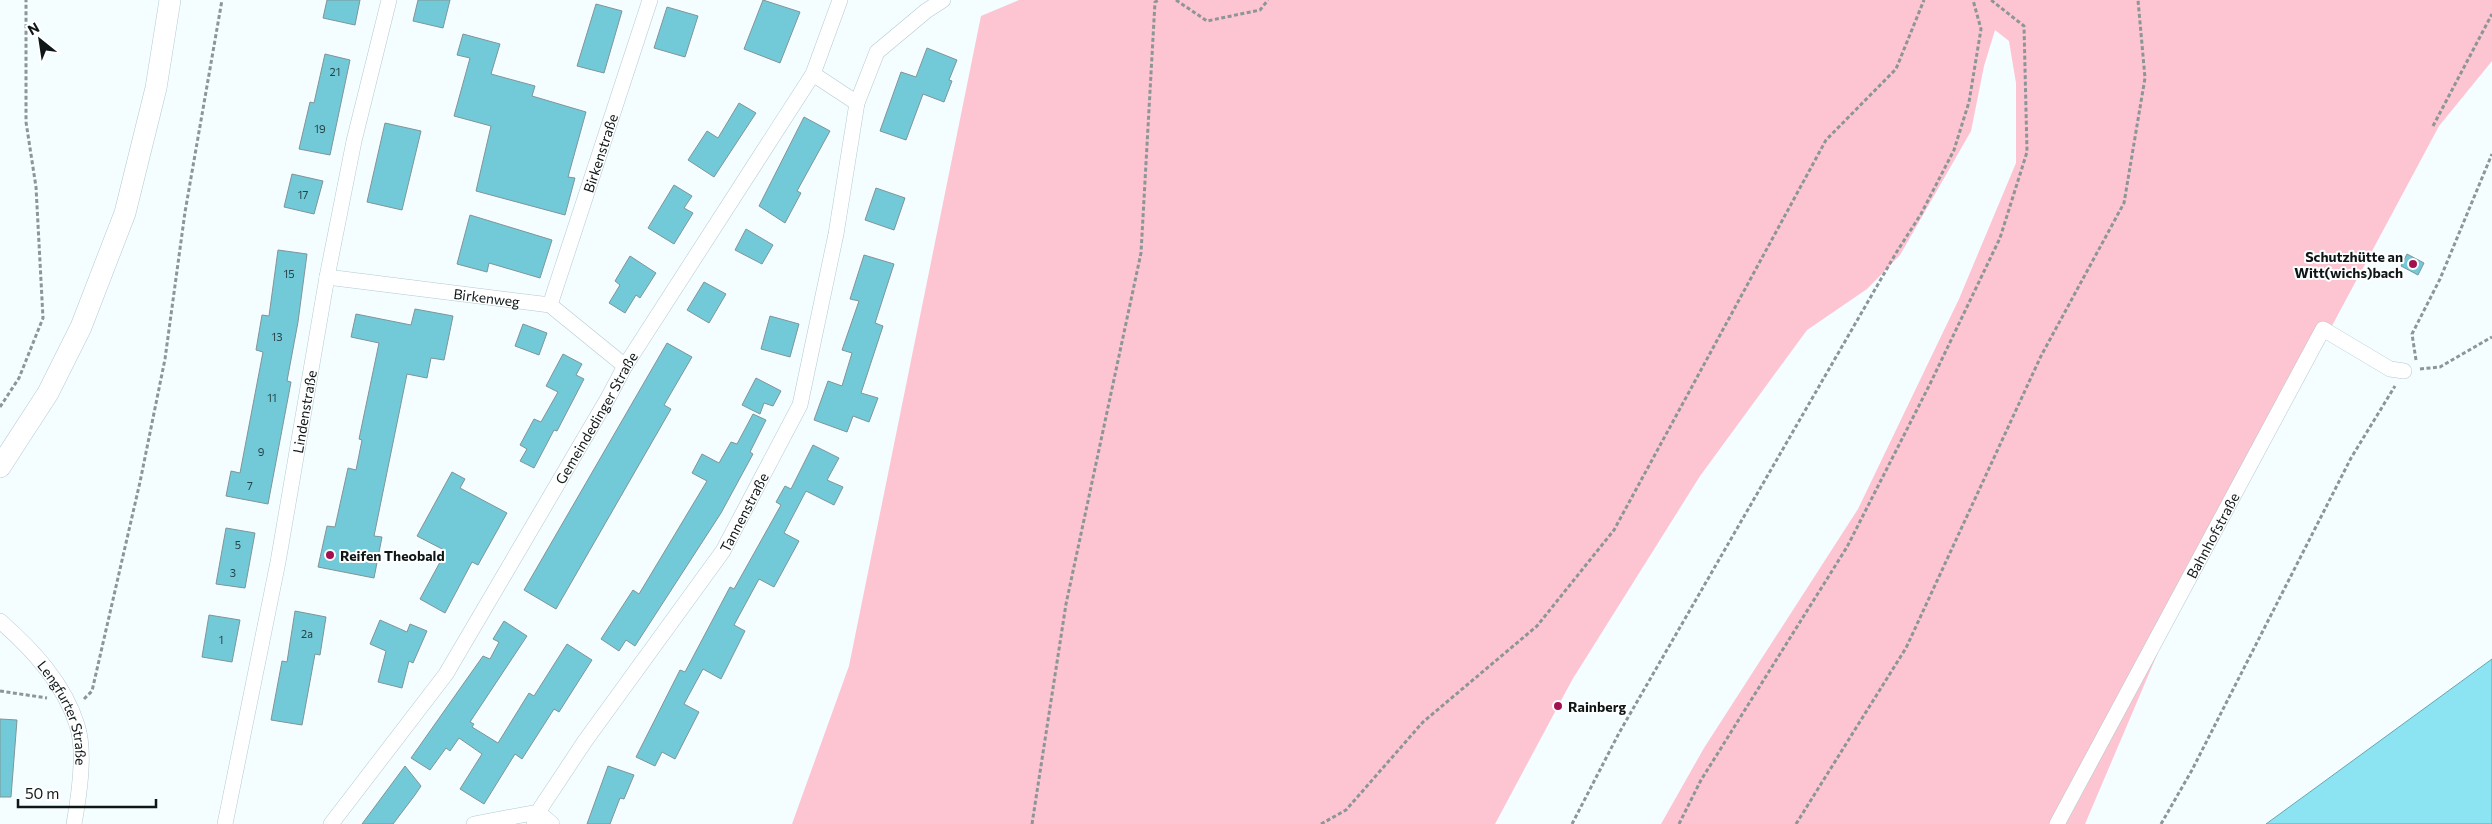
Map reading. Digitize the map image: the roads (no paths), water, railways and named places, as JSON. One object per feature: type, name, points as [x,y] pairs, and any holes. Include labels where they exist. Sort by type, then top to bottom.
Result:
[{"type":"main road","points":[[0,468],[48,393],[81,327],[125,213],[156,88],[170,0]]},
{"type":"street","name":"Lindenstraße","points":[[225,824],[278,562],[354,141],[388,0]]},
{"type":"street","name":"Birkenstraße","points":[[550,305],[650,0]]},
{"type":"street","name":"Gemeindedinger Straße","points":[[331,824],[446,674],[625,366],[813,74],[840,0]]},
{"type":"street","name":"Tannenstraße","points":[[536,818],[585,741],[722,551],[800,405],[836,234],[857,103],[878,52],[926,11],[943,0]]},
{"type":"street","points":[[813,74],[857,103]]},
{"type":"street","name":"Birkenweg","points":[[328,277],[550,305]]},
{"type":"street","points":[[550,305],[625,366]]},
{"type":"street","name":"Bahnhofstraße","points":[[2057,824],[2323,329],[2390,369],[2404,371]]},
{"type":"street","name":"Lengfurter Straße","points":[[0,621],[40,661],[66,700],[77,726],[80,748],[74,824]]},
{"type":"street","points":[[474,824],[536,818],[552,824]]},
{"type":"water","points":[[2492,659],[2492,824],[2266,824]]},
{"type":"place","name":"Schutzhütte an Witt(wichs)bach","points":[[2413,264]]},
{"type":"place","name":"Reifen Theobald","points":[[330,555]]},
{"type":"place","name":"Rainberg","points":[[1558,706]]}]
